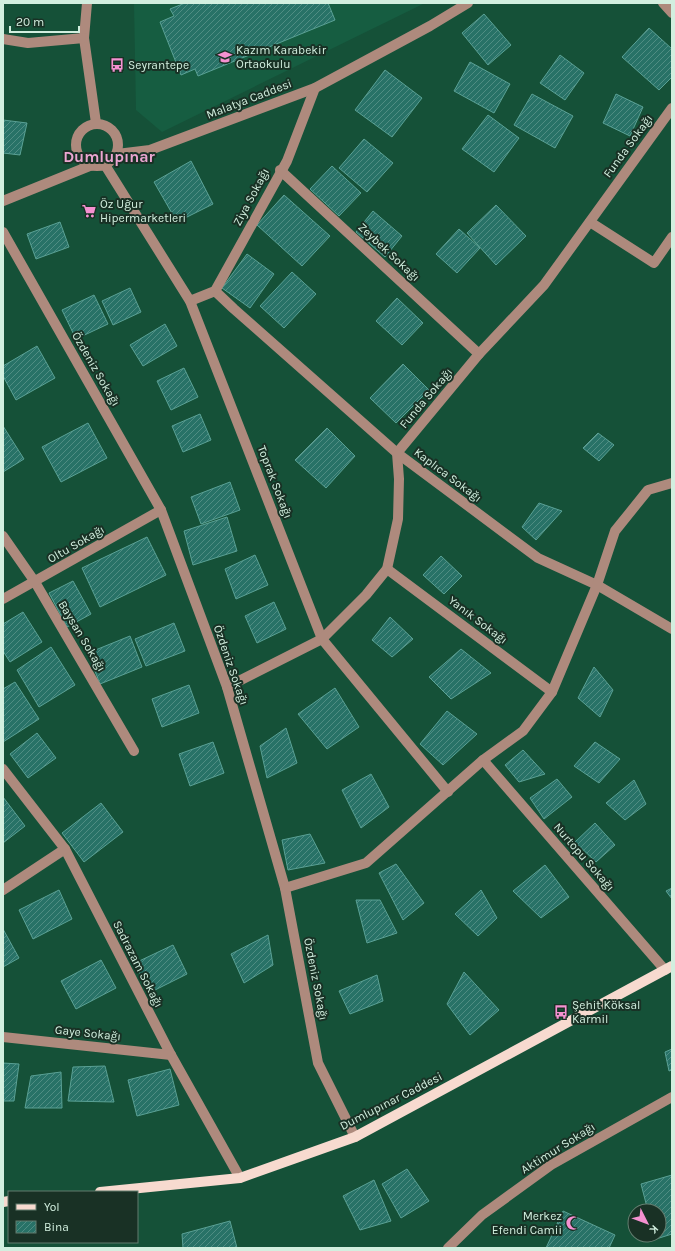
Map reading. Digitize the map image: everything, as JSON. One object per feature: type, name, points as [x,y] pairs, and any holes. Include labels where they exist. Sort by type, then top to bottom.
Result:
[{"type":"main road","name":"Dumlupınar Caddesi","points":[[110,1191],[240,1178],[355,1137],[669,968]]},
{"type":"street","points":[[86,3],[84,38],[96,123]]},
{"type":"street","name":"Malatya Caddesi","points":[[117,154],[150,150],[316,88],[430,26],[468,3]]},
{"type":"street","points":[[663,3],[672,13]]},
{"type":"street","points":[[3,39],[28,43],[84,38]]},
{"type":"street","name":"Ziya Sokağı","points":[[215,291],[286,161],[316,88]]},
{"type":"street","name":"Funda Sokağı","points":[[397,453],[479,354],[544,285],[672,108]]},
{"type":"street","points":[[3,201],[92,166],[105,164],[117,154],[118,139],[115,133],[110,127],[96,123],[84,128],[77,140],[76,146],[81,158],[92,166]]},
{"type":"street","name":"Toprak Sokağı","points":[[105,164],[190,301],[322,639],[448,792]]},
{"type":"street","name":"Zeybek Sokağı","points":[[280,170],[479,354]]},
{"type":"street","points":[[590,222],[654,263],[672,237]]},
{"type":"street","name":"Özdeniz Sokağı","points":[[3,232],[160,510],[227,687],[285,888],[318,1063],[355,1137]]},
{"type":"street","points":[[190,301],[215,291]]},
{"type":"street","name":"Kaplıca Sokağı","points":[[215,291],[240,315],[397,453],[538,558],[597,586],[672,629]]},
{"type":"street","points":[[227,687],[322,639],[366,595],[387,570],[398,519],[399,479],[397,453]]},
{"type":"street","points":[[285,888],[366,863],[483,760],[523,731],[552,692],[597,586],[615,531],[648,490],[672,483]]},
{"type":"street","name":"Oltu Sokağı","points":[[3,599],[36,582],[160,510]]},
{"type":"street","name":"Baysan Sokağı","points":[[3,536],[36,582],[134,751]]},
{"type":"street","name":"Yanık Sokağı","points":[[387,570],[552,692]]},
{"type":"street","name":"Nurtopu Sokağı","points":[[483,760],[669,968]]},
{"type":"street","name":"Sadrazam Sokağı","points":[[4,771],[65,849],[171,1055],[240,1178]]},
{"type":"street","points":[[3,890],[65,849]]},
{"type":"street","name":"Gaye Sokağı","points":[[3,1037],[171,1055]]},
{"type":"street","name":"Aktimur Sokağı","points":[[448,1248],[482,1215],[551,1165],[672,1097]]},
{"type":"shaded area","name":"Kazım Karabekir Ortaokulu","points":[[134,3],[425,3],[162,132],[136,110]]},
{"type":"building","points":[[185,3],[328,3],[335,20],[198,76],[195,69],[181,75],[160,22],[174,16],[170,9]]},
{"type":"building","points":[[484,14],[511,45],[488,65],[462,33]]},
{"type":"building","points":[[649,28],[672,49],[672,77],[659,90],[622,57]]},
{"type":"building","points":[[560,55],[584,73],[565,100],[540,83]]},
{"type":"building","points":[[470,62],[510,84],[494,113],[454,91]]},
{"type":"building","points":[[385,70],[422,98],[392,137],[355,110]]},
{"type":"building","points":[[532,94],[573,116],[555,148],[514,125]]},
{"type":"building","points":[[616,94],[643,107],[630,136],[603,123]]},
{"type":"building","points":[[488,115],[519,138],[494,172],[462,149]]},
{"type":"building","points":[[3,120],[27,123],[20,155],[3,153]]},
{"type":"building","points":[[364,139],[393,163],[367,192],[339,168]]},
{"type":"building","points":[[191,161],[213,204],[177,222],[154,182]]},
{"type":"building","points":[[332,166],[361,193],[339,216],[310,189]]},
{"type":"building","points":[[284,195],[330,236],[302,266],[257,225]]},
{"type":"building","points":[[496,205],[526,236],[496,265],[467,233]]},
{"type":"building","points":[[373,211],[402,236],[385,257],[356,232]]},
{"type":"building","points":[[60,222],[69,247],[36,259],[27,234]]},
{"type":"building","points":[[459,229],[480,248],[457,273],[436,254]]},
{"type":"building","points":[[247,254],[274,274],[250,308],[222,288]]},
{"type":"building","points":[[292,272],[316,294],[284,328],[260,306]]},
{"type":"building","points":[[130,288],[141,312],[113,325],[102,301]]},
{"type":"building","points":[[94,295],[108,324],[76,339],[62,310]]},
{"type":"building","points":[[397,298],[423,323],[402,345],[376,321]]},
{"type":"building","points":[[165,324],[177,346],[143,366],[130,345]]},
{"type":"building","points":[[37,346],[55,378],[16,400],[3,376],[3,366]]},
{"type":"building","points":[[403,364],[429,390],[396,423],[370,398]]},
{"type":"building","points":[[184,368],[198,397],[171,410],[157,381]]},
{"type":"building","points":[[200,414],[211,440],[183,452],[172,426]]},
{"type":"building","points":[[88,423],[107,458],[61,482],[42,447]]},
{"type":"building","points":[[3,426],[24,459],[3,472]]},
{"type":"building","points":[[327,428],[355,456],[326,488],[295,460]]},
{"type":"building","points":[[598,433],[614,445],[599,461],[583,448]]},
{"type":"building","points":[[230,482],[240,510],[201,524],[191,497]]},
{"type":"building","points":[[539,503],[562,511],[536,540],[522,527]]},
{"type":"building","points":[[227,517],[237,551],[193,565],[184,531]]},
{"type":"building","points":[[147,537],[166,575],[100,607],[82,568]]},
{"type":"building","points":[[255,555],[268,585],[236,599],[225,569]]},
{"type":"building","points":[[441,556],[462,576],[444,594],[423,575]]},
{"type":"building","points":[[73,581],[91,614],[67,627],[49,593]]},
{"type":"building","points":[[274,602],[286,629],[257,643],[245,616]]},
{"type":"building","points":[[23,612],[42,642],[10,662],[3,651],[3,624]]},
{"type":"building","points":[[390,617],[413,639],[392,657],[372,640]]},
{"type":"building","points":[[174,623],[185,651],[146,666],[135,639]]},
{"type":"building","points":[[130,636],[142,667],[100,684],[88,653]]},
{"type":"building","points":[[51,647],[75,685],[39,707],[17,670]]},
{"type":"building","points":[[461,649],[491,673],[451,699],[429,677]]},
{"type":"building","points":[[594,667],[613,690],[600,717],[578,698]]},
{"type":"building","points":[[15,682],[39,719],[3,742],[3,689]]},
{"type":"building","points":[[189,685],[199,713],[162,727],[152,699]]},
{"type":"building","points":[[335,688],[359,727],[327,749],[298,714]]},
{"type":"building","points":[[447,711],[477,734],[443,765],[420,744]]},
{"type":"building","points":[[286,728],[297,763],[267,778],[260,746]]},
{"type":"building","points":[[37,733],[56,758],[28,778],[10,754]]},
{"type":"building","points":[[213,742],[224,773],[190,786],[179,754]]},
{"type":"building","points":[[595,742],[620,759],[599,783],[574,766]]},
{"type":"building","points":[[523,750],[545,774],[519,782],[505,765]]},
{"type":"building","points":[[371,774],[389,807],[361,828],[342,790]]},
{"type":"building","points":[[557,779],[572,797],[544,819],[530,798]]},
{"type":"building","points":[[634,780],[646,804],[625,820],[606,803]]},
{"type":"building","points":[[3,797],[25,826],[3,843]]},
{"type":"building","points":[[101,803],[123,832],[84,862],[62,833]]},
{"type":"building","points":[[595,823],[615,845],[596,862],[575,842]]},
{"type":"building","points":[[310,834],[325,863],[288,870],[282,840]]},
{"type":"building","points":[[396,864],[424,903],[403,920],[379,873]]},
{"type":"building","points":[[545,865],[569,897],[541,918],[513,891]]},
{"type":"building","points":[[672,888],[672,899],[666,891]]},
{"type":"building","points":[[59,890],[72,919],[33,939],[19,910]]},
{"type":"building","points":[[481,890],[497,918],[478,936],[455,914]]},
{"type":"building","points":[[356,900],[380,900],[397,933],[367,943]]},
{"type":"building","points":[[3,929],[19,958],[3,967]]},
{"type":"building","points":[[268,935],[273,965],[244,983],[231,954]]},
{"type":"building","points":[[173,945],[187,974],[149,993],[135,963]]},
{"type":"building","points":[[101,960],[116,988],[76,1009],[61,981]]},
{"type":"building","points":[[464,972],[499,1010],[470,1035],[447,1004]]},
{"type":"building","points":[[377,975],[383,1001],[350,1014],[339,991]]},
{"type":"building","points":[[672,1049],[672,1070],[669,1071],[665,1052]]},
{"type":"building","points":[[3,1063],[19,1064],[14,1101],[3,1101]]},
{"type":"building","points":[[105,1066],[114,1102],[68,1101],[73,1067]]},
{"type":"building","points":[[170,1069],[179,1105],[137,1116],[128,1080]]},
{"type":"building","points":[[61,1072],[62,1108],[25,1108],[31,1076]]},
{"type":"building","points":[[407,1169],[429,1201],[401,1218],[382,1184]]},
{"type":"building","points":[[672,1175],[672,1234],[667,1236],[667,1203],[646,1203],[641,1184]]},
{"type":"building","points":[[374,1180],[391,1221],[360,1230],[343,1196]]},
{"type":"building","name":"Merkez Efendi Camii","points":[[563,1211],[615,1235],[609,1248],[546,1248]]},
{"type":"building","points":[[230,1221],[237,1248],[183,1248],[182,1234]]},
{"type":"place","name":"Kazım Karabekir Ortaokulu","points":[[225,57]]},
{"type":"place","name":"Seyrantepe","points":[[117,65]]},
{"type":"place","name":"Öz Uğur Hipermarketleri","points":[[89,211]]},
{"type":"place","name":"Şehit Köksal Karmil","points":[[561,1012]]},
{"type":"place","name":"Merkez Efendi Camii","points":[[573,1223]]},
{"type":"district","name":"Dumlupınar","points":[[109,156]]}]
